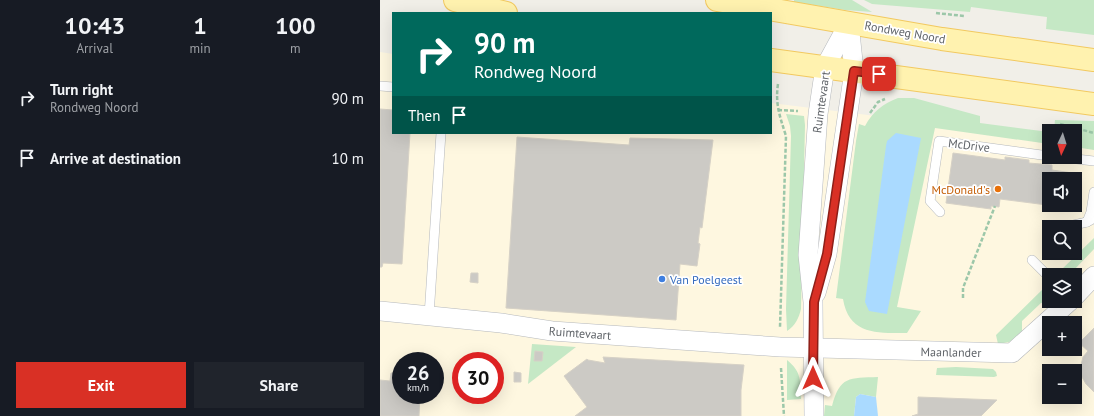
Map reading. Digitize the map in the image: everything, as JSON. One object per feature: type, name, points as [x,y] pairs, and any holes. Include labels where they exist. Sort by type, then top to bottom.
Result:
[{"type":"main road","points":[[455,0],[502,12]]},
{"type":"main road","name":"Rondweg Noord","points":[[717,0],[942,39],[1094,60]]},
{"type":"main road","points":[[776,61],[1094,104]]},
{"type":"street","name":"Ruimtevaart","points":[[814,416],[814,302],[808,255],[818,114],[826,67],[849,23]]},
{"type":"street","name":"Ruimtevaart","points":[[814,302],[827,254],[854,71],[849,23]]},
{"type":"street","points":[[1082,289],[1094,276]]},
{"type":"street","name":"Maanlander","points":[[813,348],[1012,353],[1062,308]]},
{"type":"street","name":"Ruimtevaart","points":[[380,311],[502,323],[552,331],[813,348]]},
{"type":"lane","points":[[380,86],[392,87]]},
{"type":"lane","points":[[429,316],[441,134]]},
{"type":"lane","name":"McDrive","points":[[940,212],[930,201],[939,142],[1042,155]]},
{"type":"lane","points":[[1082,161],[1093,163]]},
{"type":"lane","points":[[1090,220],[1094,192]]},
{"type":"lane","points":[[1032,260],[1042,270]]},
{"type":"path","points":[[776,61],[777,110],[786,136],[780,347],[784,416]]},
{"type":"path","points":[[848,117],[866,119],[878,102],[891,97]]},
{"type":"path","points":[[777,110],[818,114]]},
{"type":"path","points":[[1082,130],[1094,133]]},
{"type":"path","points":[[963,298],[964,288],[995,206]]},
{"type":"shaded area","points":[[380,52],[392,54],[392,134],[772,134],[772,103],[1042,134],[1042,164],[1082,164],[1082,138],[1094,139],[1094,416],[380,416]]},
{"type":"green space","points":[[794,0],[852,0],[872,12],[845,10],[794,2]]},
{"type":"green space","points":[[864,0],[1094,0],[1094,35],[1046,29],[1047,17],[971,7],[970,12],[872,4]]},
{"type":"green space","points":[[898,98],[914,98],[980,116],[980,123],[1042,131],[1042,143],[935,128],[897,307],[921,311],[907,333],[885,333],[866,330],[851,320],[846,311],[843,299],[836,298],[859,124],[865,126],[871,116],[888,103]]},
{"type":"green space","points":[[786,114],[804,116],[805,125],[801,309],[796,322],[787,331],[786,309],[791,136],[790,126]]},
{"type":"green space","points":[[1055,120],[1094,121],[1094,150],[1082,148],[1082,124],[1055,124]]},
{"type":"green space","points":[[1094,238],[1094,249],[1076,268],[1063,268],[1071,260],[1082,260],[1082,250]]},
{"type":"green space","points":[[1042,290],[1042,303],[1022,321],[1022,334],[1009,342],[998,344],[996,335]]},
{"type":"green space","points":[[532,344],[576,347],[528,384]]},
{"type":"green space","points":[[787,360],[792,364],[798,373],[801,399],[787,400]]},
{"type":"green space","points":[[956,367],[993,369],[997,376],[936,375],[937,368]]},
{"type":"green space","points":[[878,377],[876,397],[860,394],[856,397],[854,416],[824,416],[825,405],[832,406],[838,389],[842,384],[853,379]]},
{"type":"water","points":[[896,133],[921,138],[887,314],[869,311],[865,302],[886,146],[887,141]]},
{"type":"water","points":[[860,394],[876,397],[878,416],[854,416],[856,397]]},
{"type":"building","points":[[380,109],[392,110],[392,134],[410,134],[402,264],[383,263],[382,267],[380,267]]},
{"type":"building","points":[[517,137],[629,145],[630,138],[713,140],[702,228],[700,227],[698,243],[700,244],[697,266],[680,264],[676,320],[506,308]]},
{"type":"building","name":"McDonald's","points":[[953,153],[1005,160],[1005,157],[1029,160],[1029,163],[1052,165],[1052,170],[1066,172],[1042,172],[1042,204],[1000,199],[999,207],[991,206],[991,209],[946,203]]},
{"type":"building","points":[[471,273],[478,273],[478,283],[470,282]]},
{"type":"building","points":[[1094,328],[1094,392],[1086,384],[1082,377],[1081,364],[1083,357],[1088,351],[1082,346],[1082,340]]},
{"type":"building","points":[[535,351],[543,352],[542,361],[534,361]]},
{"type":"building","points":[[603,357],[744,365],[741,390],[741,416],[575,416],[587,407],[564,376],[587,359],[605,363]]},
{"type":"building","points":[[514,372],[521,373],[521,382],[514,382]]},
{"type":"building","points":[[392,373],[392,404],[420,404],[419,416],[380,416],[380,380],[390,381]]},
{"type":"building","points":[[918,397],[997,400],[981,416],[912,416],[918,414]]},
{"type":"place","name":"McDonald's","points":[[998,189]]},
{"type":"place","name":"Van Poelgeest","points":[[662,279]]},
{"type":"route","points":[[813,378],[814,302],[827,254],[854,71],[879,74]]}]
